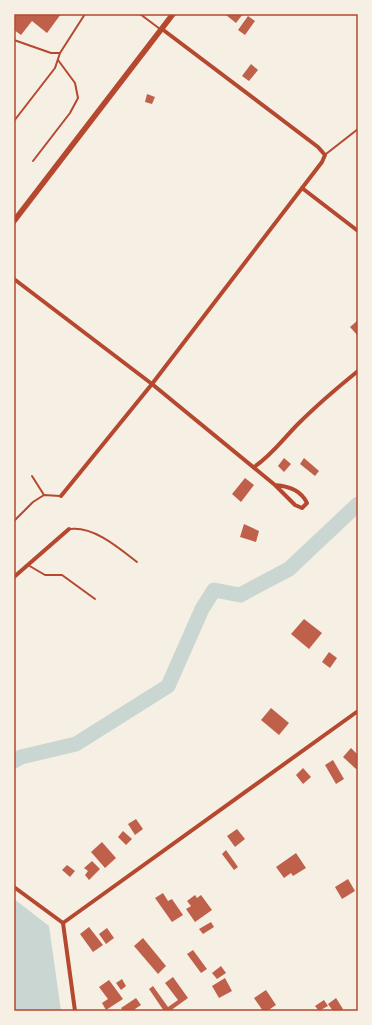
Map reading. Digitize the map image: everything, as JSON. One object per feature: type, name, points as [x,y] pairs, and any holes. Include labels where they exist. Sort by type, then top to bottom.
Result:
[{"type":"street","points":[[14,221],[173,14]]},
{"type":"street","points":[[61,496],[152,384],[322,162],[325,155],[306,138],[162,30]]},
{"type":"street","points":[[302,188],[358,230]]},
{"type":"street","points":[[14,279],[152,384],[254,467],[295,505],[302,508],[307,503],[298,492],[287,486],[275,485]]},
{"type":"street","points":[[254,467],[267,458],[285,437],[318,404],[358,371]]},
{"type":"street","points":[[14,577],[69,529]]},
{"type":"street","points":[[63,923],[358,712]]},
{"type":"street","points":[[14,887],[63,923],[75,1011]]},
{"type":"lane","points":[[14,121],[55,68],[60,53],[85,14]]},
{"type":"lane","points":[[140,14],[162,30]]},
{"type":"lane","points":[[14,40],[51,53],[60,53]]},
{"type":"lane","points":[[33,161],[70,113],[78,98],[75,84],[58,60]]},
{"type":"lane","points":[[325,155],[358,129]]},
{"type":"lane","points":[[32,476],[44,495]]},
{"type":"lane","points":[[14,521],[33,502],[44,495],[61,496]]},
{"type":"lane","points":[[69,529],[77,528],[106,538],[137,562]]},
{"type":"lane","points":[[28,565],[45,575],[62,575],[95,599]]},
{"type":"shaded area","points":[[14,899],[49,926],[61,1011],[14,1011]]},
{"type":"building","points":[[14,14],[61,14],[47,33],[32,21],[21,35],[14,30]]},
{"type":"building","points":[[243,14],[236,23],[226,15]]},
{"type":"building","points":[[248,16],[255,21],[245,35],[238,30]]},
{"type":"building","points":[[251,64],[258,70],[249,81],[242,76]]},
{"type":"building","points":[[147,94],[155,97],[152,104],[145,102]]},
{"type":"building","points":[[357,321],[358,322],[358,336],[350,327]]},
{"type":"building","points":[[284,458],[291,464],[284,472],[278,466]]},
{"type":"building","points":[[304,458],[319,471],[315,476],[300,464]]},
{"type":"building","points":[[245,478],[254,485],[241,502],[232,494]]},
{"type":"building","points":[[244,524],[259,531],[256,542],[240,537]]},
{"type":"building","points":[[304,619],[322,633],[309,649],[291,634]]},
{"type":"building","points":[[329,652],[337,658],[330,668],[322,662]]},
{"type":"building","points":[[271,708],[289,723],[279,735],[261,720]]},
{"type":"building","points":[[351,748],[358,755],[358,767],[356,769],[343,757]]},
{"type":"building","points":[[333,760],[344,779],[336,784],[325,765]]},
{"type":"building","points":[[303,768],[311,777],[303,784],[296,775]]},
{"type":"building","points":[[136,819],[143,829],[135,835],[128,824]]},
{"type":"building","points":[[237,829],[245,839],[235,847],[227,836]]},
{"type":"building","points":[[123,831],[132,839],[126,845],[118,837]]},
{"type":"building","points":[[102,842],[116,858],[105,868],[91,852]]},
{"type":"building","points":[[226,850],[238,867],[234,870],[222,854]]},
{"type":"building","points":[[296,853],[306,868],[293,876],[291,873],[284,878],[276,867]]},
{"type":"building","points":[[92,861],[100,869],[89,880],[85,875],[88,871],[84,868]]},
{"type":"building","points":[[67,865],[75,871],[70,877],[62,870]]},
{"type":"building","points":[[348,879],[355,891],[342,899],[335,887]]},
{"type":"building","points":[[163,893],[168,901],[172,899],[183,915],[172,922],[155,898]]},
{"type":"building","points":[[195,895],[197,898],[201,895],[212,910],[195,922],[186,909],[191,906],[187,901]]},
{"type":"building","points":[[211,922],[214,927],[203,934],[199,929]]},
{"type":"building","points":[[89,927],[103,945],[93,952],[80,934]]},
{"type":"building","points":[[107,928],[114,938],[106,944],[99,934]]},
{"type":"building","points":[[143,938],[166,966],[158,974],[134,946]]},
{"type":"building","points":[[193,950],[207,969],[201,973],[187,954]]},
{"type":"building","points":[[221,966],[226,973],[217,979],[212,973]]},
{"type":"building","points":[[173,977],[188,998],[170,1011],[164,1011],[149,989],[153,986],[168,1007],[178,1000],[165,983]]},
{"type":"building","points":[[225,978],[232,991],[219,998],[212,986]]},
{"type":"building","points":[[122,979],[126,986],[121,990],[116,983]]},
{"type":"building","points":[[109,980],[123,999],[106,1010],[102,1003],[108,999],[99,987]]},
{"type":"building","points":[[266,990],[276,1005],[267,1011],[263,1011],[254,998]]},
{"type":"building","points":[[136,998],[141,1005],[132,1011],[123,1011],[121,1008]]},
{"type":"building","points":[[336,998],[343,1009],[340,1011],[333,1011],[328,1004]]},
{"type":"building","points":[[324,1000],[328,1006],[319,1011],[315,1006]]},
{"type":"waterway","points":[[14,761],[21,757],[76,744],[168,686],[202,609],[214,590],[240,595],[289,569],[358,504]]}]
